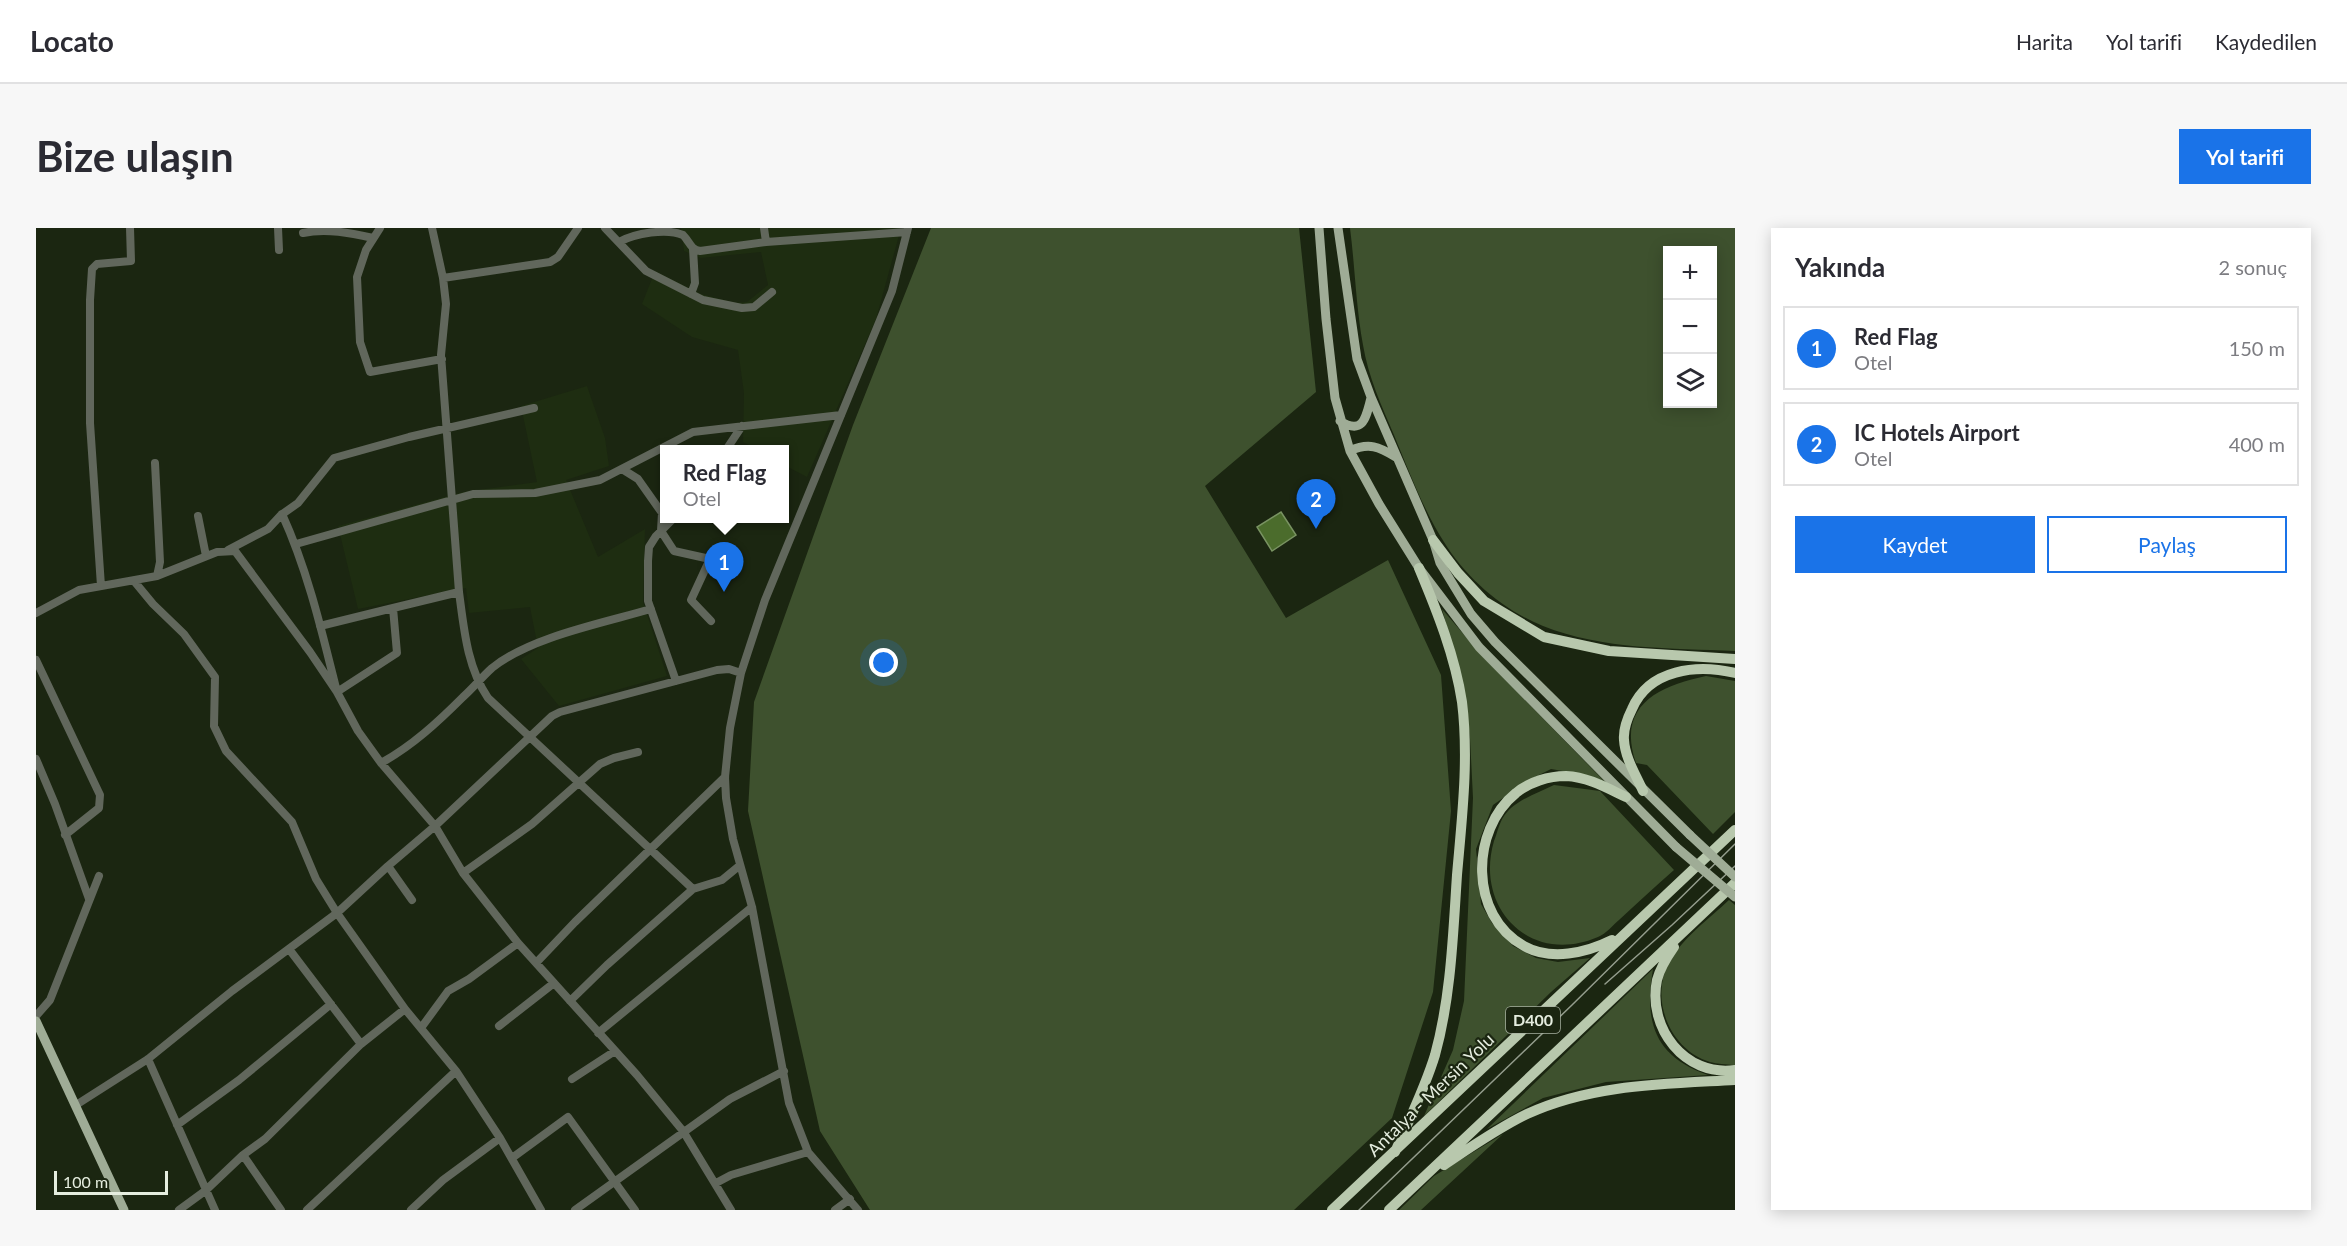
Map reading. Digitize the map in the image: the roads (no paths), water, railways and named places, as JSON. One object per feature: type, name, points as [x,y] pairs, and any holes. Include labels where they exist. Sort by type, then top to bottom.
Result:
[{"type":"highway","points":[[1433,540],[1458,573],[1484,601],[1544,637],[1609,651],[1735,659]]},
{"type":"highway","points":[[1395,1152],[1434,1057],[1444,1017],[1453,929],[1466,744],[1461,700],[1453,661],[1419,568]]},
{"type":"highway","points":[[1643,791],[1629,761],[1624,741],[1625,724],[1635,702],[1652,682],[1672,673],[1693,669],[1716,669],[1735,673]]},
{"type":"highway","points":[[1623,934],[1594,948],[1575,952],[1549,954],[1525,947],[1503,929],[1489,906],[1481,862],[1485,840],[1492,821],[1504,803],[1525,786],[1546,779],[1566,776],[1595,782],[1626,797]]},
{"type":"highway","name":"Antalya - Mersin Yolu","points":[[1332,1210],[1735,830]]},
{"type":"highway","name":"D400","points":[[1389,1210],[1735,883]]},
{"type":"highway","points":[[1682,934],[1665,961],[1657,980],[1656,1007],[1663,1032],[1669,1042],[1687,1059],[1716,1070],[1735,1070]]},
{"type":"highway","points":[[1421,1180],[1512,1121],[1566,1100],[1625,1088],[1735,1080]]},
{"type":"main road","points":[[1319,228],[1330,365],[1340,421],[1350,451],[1379,504],[1419,568],[1479,646],[1676,847],[1735,897]]},
{"type":"main road","points":[[1338,228],[1358,359],[1371,397],[1433,540],[1440,563],[1471,614],[1495,642],[1643,791],[1735,877]]},
{"type":"main road","points":[[1340,421],[1349,427],[1362,423],[1371,397]]},
{"type":"main road","points":[[1350,451],[1368,445],[1380,447],[1396,457]]},
{"type":"main road","points":[[36,1022],[124,1210]]},
{"type":"street","points":[[102,586],[90,423],[92,269],[97,264],[131,261],[130,228]]},
{"type":"street","points":[[278,228],[279,250]]},
{"type":"street","points":[[380,228],[360,265],[357,278],[360,342],[370,372],[442,359]]},
{"type":"street","points":[[432,228],[443,278],[446,314],[442,359],[459,592],[465,633],[477,682],[488,698],[693,889]]},
{"type":"street","points":[[443,278],[550,262],[558,257],[578,228]]},
{"type":"street","points":[[605,228],[646,271],[710,302],[742,308],[760,304],[772,292]]},
{"type":"street","points":[[764,228],[766,242]]},
{"type":"street","points":[[619,242],[630,236],[669,229],[683,235],[693,249],[695,283],[691,294]]},
{"type":"street","points":[[303,233],[313,230],[335,231],[373,238]]},
{"type":"street","points":[[693,249],[700,251],[766,242],[907,230],[892,291],[765,600],[741,673],[729,728],[725,777],[726,798],[739,866],[752,907],[789,1103],[808,1152],[858,1210]]},
{"type":"street","points":[[36,613],[79,590],[157,576],[206,556],[228,550],[258,536],[298,503],[334,458],[534,408]]},
{"type":"street","points":[[668,445],[693,432],[841,415]]},
{"type":"street","points":[[729,445],[742,426]]},
{"type":"street","points":[[296,544],[473,494],[535,493],[600,480],[660,449]]},
{"type":"street","points":[[155,463],[160,562],[157,576]]},
{"type":"street","points":[[622,469],[638,479],[660,510]]},
{"type":"street","points":[[282,514],[296,544],[337,692]]},
{"type":"street","points":[[198,516],[206,556]]},
{"type":"street","points":[[661,523],[661,531],[674,551],[710,559],[691,600],[711,621]]},
{"type":"street","points":[[670,523],[649,547],[648,601],[676,681]]},
{"type":"street","points":[[228,550],[235,551],[266,590],[337,692],[358,731],[381,763],[435,826],[463,873],[518,943],[683,1131],[731,1210]]},
{"type":"street","points":[[134,581],[153,604],[184,634],[215,677],[216,733],[226,751],[292,822],[316,879],[337,913],[405,1009],[456,1071],[500,1138],[541,1210]]},
{"type":"street","points":[[320,626],[459,592]]},
{"type":"street","points":[[337,692],[397,653],[393,608]]},
{"type":"street","points":[[381,763],[424,734],[493,667],[515,653],[551,639],[651,609]]},
{"type":"street","points":[[36,660],[100,795],[99,808],[65,835]]},
{"type":"street","points":[[76,1105],[148,1059],[232,991],[337,913],[435,826],[552,716],[717,670],[729,669],[741,673]]},
{"type":"street","points":[[463,873],[531,824],[600,764],[638,752]]},
{"type":"street","points":[[36,759],[88,899]]},
{"type":"street","points":[[536,963],[575,922],[725,777]]},
{"type":"street","points":[[388,866],[411,900]]},
{"type":"street","points":[[570,1001],[693,889],[722,880],[739,866]]},
{"type":"street","points":[[36,1016],[50,1000],[99,876]]},
{"type":"street","points":[[598,1032],[752,907]]},
{"type":"street","points":[[421,1028],[448,991],[478,973],[518,943]]},
{"type":"street","points":[[289,949],[362,1044]]},
{"type":"street","points":[[499,1026],[554,983]]},
{"type":"street","points":[[177,1125],[239,1080],[332,1004]]},
{"type":"street","points":[[179,1210],[205,1191],[243,1155],[265,1139],[362,1044],[405,1009]]},
{"type":"street","points":[[572,1079],[615,1051]]},
{"type":"street","points":[[148,1059],[215,1210]]},
{"type":"street","points":[[307,1210],[456,1071]]},
{"type":"street","points":[[575,1210],[730,1099],[784,1071]]},
{"type":"street","points":[[512,1158],[568,1117],[635,1210]]},
{"type":"street","points":[[411,1210],[443,1180],[500,1138]]},
{"type":"street","points":[[716,1183],[730,1176],[808,1152]]},
{"type":"street","points":[[243,1155],[281,1210]]},
{"type":"street","points":[[835,1210],[850,1199]]},
{"type":"tram line","points":[[1359,1210],[1735,844]]},
{"type":"tram line","points":[[1605,984],[1735,866]]},
{"type":"place","name":"IC Hotels Airport","points":[[1316,529]]},
{"type":"place","name":"Red Flag","points":[[724,592]]}]
